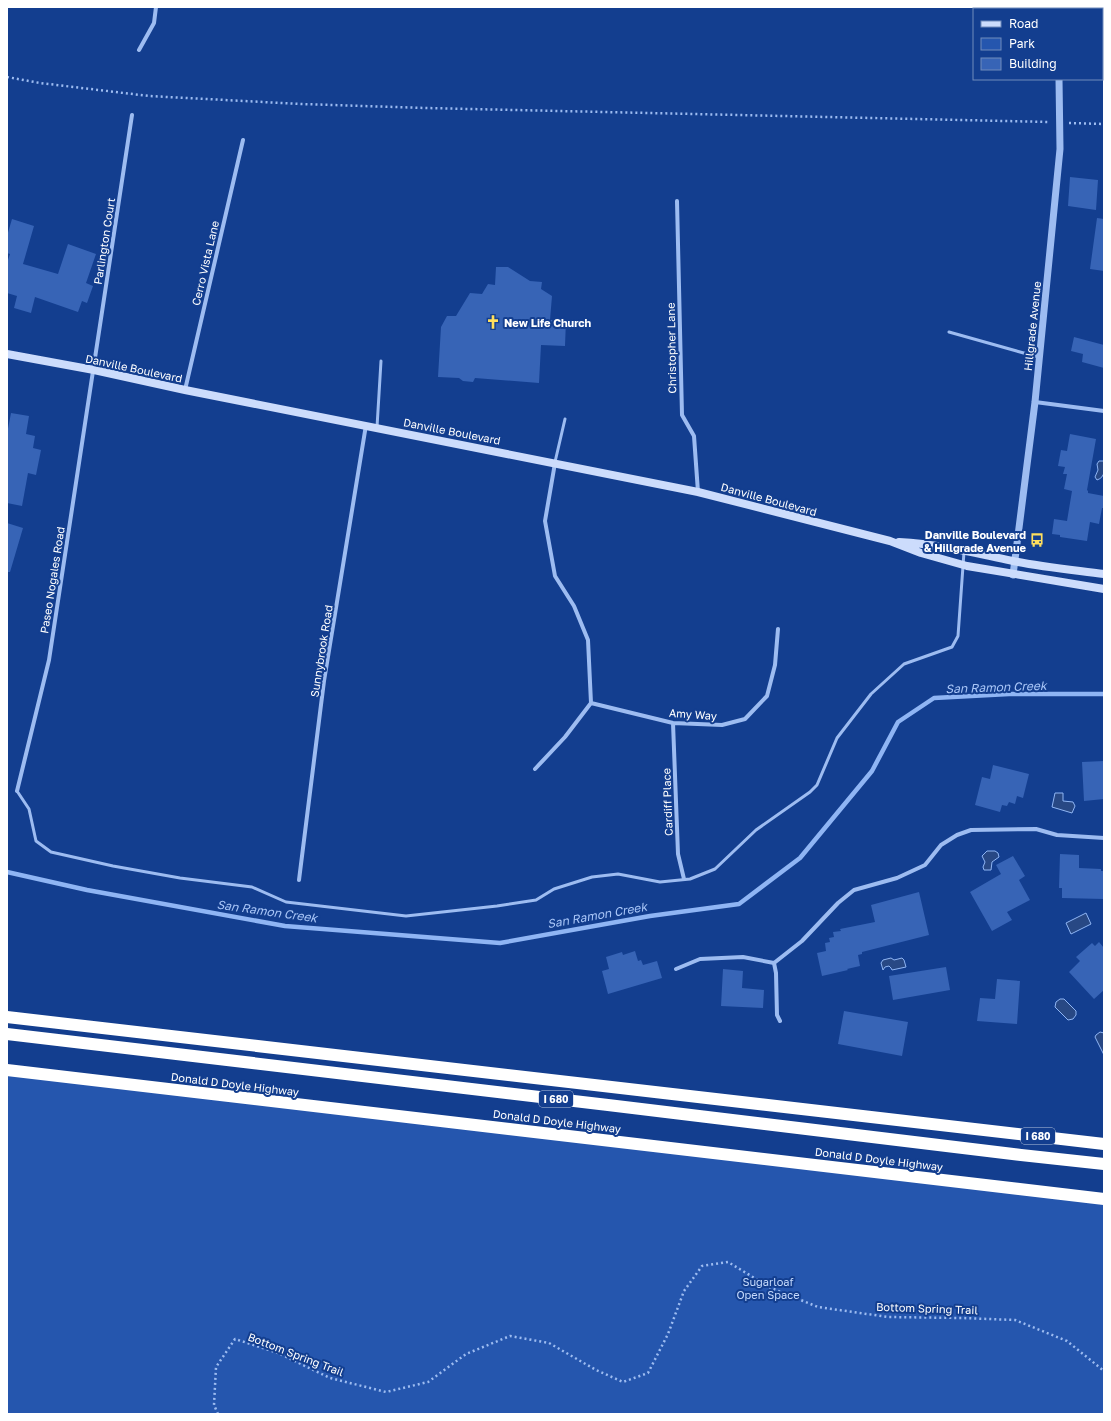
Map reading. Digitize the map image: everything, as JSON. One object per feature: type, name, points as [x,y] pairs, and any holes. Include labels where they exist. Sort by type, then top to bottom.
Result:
[{"type":"highway","name":"I 680","points":[[7,1017],[1104,1144]]},
{"type":"highway","name":"I 680","points":[[7,1034],[1104,1164]]},
{"type":"highway","name":"Donald D Doyle Highway","points":[[7,1070],[1104,1199]]},
{"type":"main road","name":"Danville Boulevard","points":[[7,354],[555,462],[698,492],[890,541],[921,553],[962,565],[1104,589]]},
{"type":"main road","name":"Danville Boulevard","points":[[890,541],[919,543],[1015,561],[1104,574]]},
{"type":"street","points":[[139,50],[154,23],[156,7]]},
{"type":"street","name":"Hillgrade Avenue","points":[[1013,574],[1040,357],[1060,149],[1059,80]]},
{"type":"street","name":"Parlington Court","points":[[94,370],[132,116]]},
{"type":"street","name":"Cerro Vista Lane","points":[[185,390],[243,140]]},
{"type":"street","name":"Christopher Lane","points":[[677,201],[682,415],[694,436],[698,492]]},
{"type":"street","name":"Paseo Nogales Road","points":[[17,791],[49,660],[94,370]]},
{"type":"street","points":[[1035,402],[1104,410]]},
{"type":"street","name":"Sunnybrook Road","points":[[299,880],[324,681],[366,425]]},
{"type":"street","points":[[535,769],[565,737],[590,703],[588,640],[574,606],[555,576],[545,521],[555,462]]},
{"type":"street","name":"Amy Way","points":[[590,703],[674,724],[722,725],[746,719],[766,696],[775,665],[778,629]]},
{"type":"street","name":"Cardiff Place","points":[[674,724],[678,854],[684,879]]},
{"type":"street","points":[[676,969],[700,959],[743,957],[774,963],[802,941],[838,903],[854,890],[897,878],[925,865],[941,846],[956,834],[971,830],[1036,829],[1057,835],[1104,838]]},
{"type":"street","points":[[774,963],[776,973],[777,1015],[780,1021]]},
{"type":"lane","points":[[949,332],[1040,357]]},
{"type":"lane","points":[[377,427],[381,361]]},
{"type":"lane","points":[[555,462],[565,419]]},
{"type":"lane","points":[[17,791],[29,809],[36,841],[52,852],[113,866],[180,878],[252,887],[286,902],[406,916],[536,900],[554,889],[592,877],[618,874],[660,882],[690,879],[715,869],[756,830],[810,792],[817,785],[837,738],[871,694],[904,664],[952,647],[958,636],[964,551]]},
{"type":"path","points":[[7,77],[40,83],[149,96],[301,104],[442,109],[1104,124]]},
{"type":"path","name":"Bottom Spring Trail","points":[[218,1414],[214,1405],[216,1367],[235,1339],[278,1352],[330,1378],[386,1392],[428,1382],[466,1354],[510,1336],[549,1343],[596,1370],[623,1382],[648,1373],[668,1334],[684,1291],[702,1266],[728,1262],[771,1288],[818,1307],[888,1317],[1015,1320],[1067,1341],[1104,1371]]},
{"type":"green space","name":"Sugarloaf Open Space","points":[[7,1070],[1104,1199],[1104,1414],[7,1414]]},
{"type":"shaded area","points":[[1099,461],[1104,461],[1104,470],[1102,477],[1097,480],[1095,477],[1098,470],[1097,464]]},
{"type":"shaded area","points":[[1055,793],[1063,793],[1063,801],[1073,802],[1075,806],[1072,813],[1052,807]]},
{"type":"shaded area","points":[[987,851],[995,851],[998,853],[999,857],[992,862],[991,870],[984,870],[983,867],[985,862],[982,856]]},
{"type":"shaded area","points":[[1086,913],[1091,924],[1071,934],[1066,923]]},
{"type":"shaded area","points":[[891,958],[894,960],[902,958],[906,967],[892,970],[889,966],[885,967],[883,970],[881,963],[883,960]]},
{"type":"shaded area","points":[[1060,999],[1064,999],[1076,1011],[1076,1015],[1073,1019],[1068,1020],[1055,1007],[1056,1002]]},
{"type":"shaded area","points":[[1100,1032],[1104,1033],[1104,1055],[1095,1037]]},
{"type":"building","points":[[1070,177],[1098,180],[1096,210],[1068,206]]},
{"type":"building","points":[[1097,218],[1104,219],[1104,271],[1090,269]]},
{"type":"building","points":[[12,219],[34,226],[23,264],[58,274],[68,244],[96,254],[86,283],[93,286],[87,303],[82,301],[78,312],[35,297],[31,313],[14,308],[17,296],[7,293],[7,263],[10,254],[7,253],[7,236]]},
{"type":"building","name":"New Life Church","points":[[496,267],[508,267],[530,281],[542,282],[541,289],[552,296],[550,320],[566,320],[565,346],[541,345],[539,383],[475,378],[473,382],[463,381],[459,378],[438,377],[441,327],[447,316],[456,316],[470,293],[482,294],[488,284],[495,285]]},
{"type":"building","points":[[1074,337],[1104,345],[1104,368],[1082,362],[1083,354],[1071,351]]},
{"type":"building","points":[[11,413],[29,416],[26,434],[35,436],[33,448],[41,450],[36,475],[28,473],[22,506],[7,503],[7,434]]},
{"type":"building","points":[[1070,434],[1096,439],[1087,490],[1088,493],[1104,496],[1104,508],[1102,508],[1099,524],[1090,522],[1087,541],[1060,537],[1060,535],[1052,534],[1054,519],[1067,521],[1072,491],[1064,489],[1067,474],[1063,474],[1065,467],[1058,466],[1061,450],[1067,451]]},
{"type":"building","points":[[7,523],[23,528],[10,572],[7,572]]},
{"type":"building","points":[[1104,761],[1104,799],[1084,801],[1082,762]]},
{"type":"building","points":[[993,765],[1029,774],[1023,798],[1017,796],[1015,804],[1009,802],[1007,806],[1002,805],[1000,812],[975,805],[982,777],[990,779]]},
{"type":"building","points":[[1060,854],[1079,855],[1079,868],[1101,869],[1101,871],[1104,871],[1104,899],[1062,898],[1062,888],[1059,888]]},
{"type":"building","points":[[1013,856],[1025,876],[1019,880],[1030,900],[1007,912],[1012,920],[992,931],[970,892],[1001,874],[996,865]]},
{"type":"building","points":[[919,892],[929,935],[862,952],[862,954],[858,955],[860,966],[822,976],[817,953],[826,951],[825,943],[830,942],[829,938],[834,937],[833,932],[841,931],[840,929],[875,922],[871,905]]},
{"type":"building","points":[[1099,942],[1104,948],[1104,990],[1094,999],[1069,972],[1080,961],[1076,957],[1092,943],[1095,946]]},
{"type":"building","points":[[635,951],[638,961],[641,960],[643,965],[657,961],[662,978],[608,994],[602,971],[609,969],[606,957],[622,952],[623,955]]},
{"type":"building","points":[[946,967],[950,990],[893,1000],[889,976]]},
{"type":"building","points":[[723,969],[743,971],[742,988],[764,990],[763,1008],[721,1006]]},
{"type":"building","points":[[997,979],[1020,981],[1017,1024],[977,1021],[980,998],[995,999]]},
{"type":"building","points":[[844,1011],[908,1022],[902,1056],[838,1044]]},
{"type":"waterway","name":"San Ramon Creek","points":[[7,872],[87,890],[285,926],[500,943],[650,916],[739,904],[800,858],[872,771],[898,722],[934,698],[1009,694],[1104,694]]},
{"type":"place","name":"New Life Church","points":[[493,322]]},
{"type":"place","name":"Danville Boulevard & Hillgrade Avenue","points":[[1037,540]]}]
